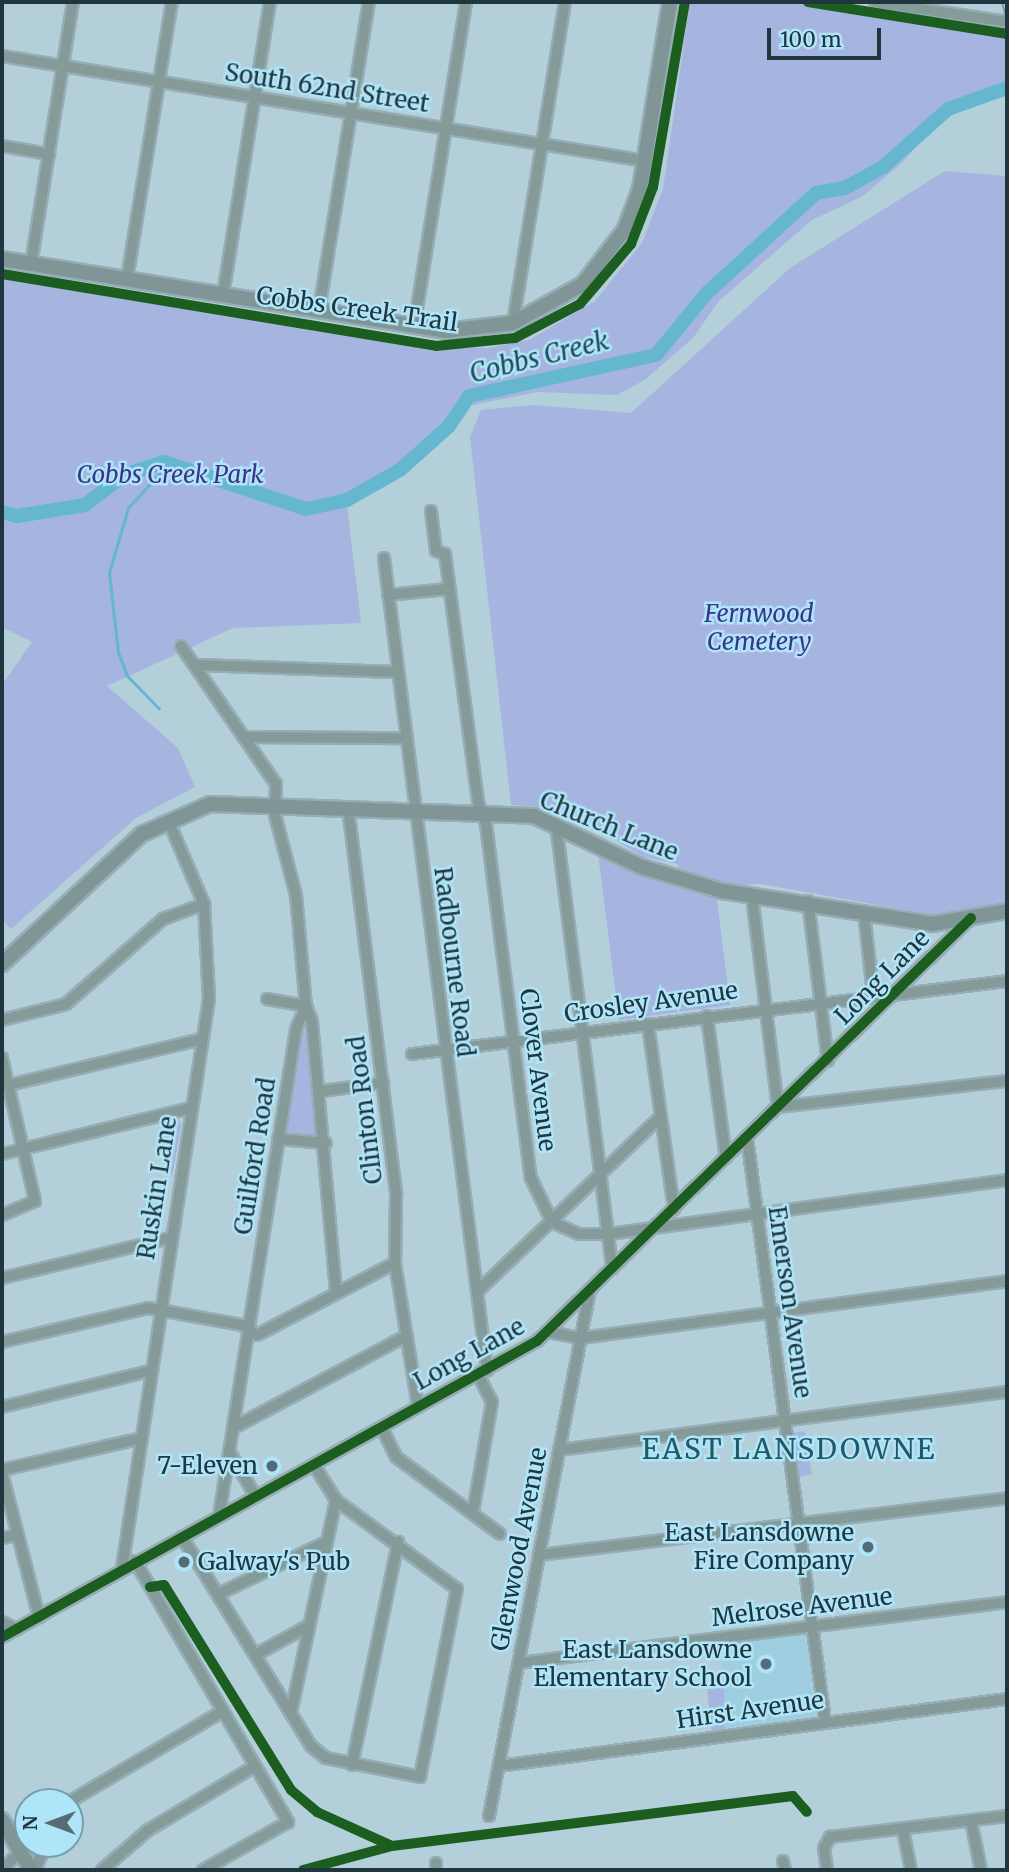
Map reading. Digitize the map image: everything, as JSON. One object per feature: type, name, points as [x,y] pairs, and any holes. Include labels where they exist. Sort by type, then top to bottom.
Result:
[{"type":"main road","points":[[2,259],[414,327],[464,331],[513,323],[566,297],[603,263],[625,229],[645,161],[670,2]]},
{"type":"main road","name":"Church Lane","points":[[2,964],[142,834],[168,820],[211,804],[274,803],[482,813],[556,823],[642,867],[752,896],[808,901],[932,924],[1007,912]]},
{"type":"main road","points":[[2,1820],[14,1841]]},
{"type":"street","points":[[31,264],[73,2]]},
{"type":"street","points":[[127,279],[172,2]]},
{"type":"street","points":[[223,295],[270,2]]},
{"type":"street","points":[[318,310],[369,2]]},
{"type":"street","points":[[414,327],[466,2]]},
{"type":"street","points":[[513,323],[565,2]]},
{"type":"street","points":[[875,2],[1007,22]]},
{"type":"street","name":"South 62nd Street","points":[[2,56],[645,161]]},
{"type":"street","points":[[2,146],[49,154]]},
{"type":"street","name":"Clover Avenue","points":[[431,511],[448,589],[482,813],[531,1178],[552,1222]]},
{"type":"street","name":"Radbourne Road","points":[[384,558],[444,1049],[477,1292],[483,1372],[492,1402],[473,1512]]},
{"type":"street","points":[[388,595],[448,589]]},
{"type":"street","name":"Guilford Road","points":[[181,646],[276,784],[274,803],[296,895],[306,1006],[278,1139],[219,1517]]},
{"type":"street","points":[[196,665],[397,672]]},
{"type":"street","points":[[246,737],[405,738]]},
{"type":"street","name":"Clinton Road","points":[[348,807],[396,1195],[395,1263],[418,1407]]},
{"type":"street","name":"Ruskin Lane","points":[[122,1568],[138,1439],[202,1039],[211,965],[204,904],[168,820]]},
{"type":"street","points":[[556,823],[612,1268]]},
{"type":"street","points":[[752,896],[778,1107],[1007,1081]]},
{"type":"street","points":[[808,901],[828,1061]]},
{"type":"street","points":[[2,1020],[66,1004],[163,919],[204,904]]},
{"type":"street","points":[[864,912],[873,994]]},
{"type":"street","name":"Long Lane","points":[[2,1637],[122,1568],[483,1372],[549,1332],[971,918]]},
{"type":"street","name":"Crosley Avenue","points":[[412,1054],[820,1000],[1007,981]]},
{"type":"street","points":[[267,999],[306,1006],[322,1091],[336,1292]]},
{"type":"street","points":[[707,1016],[726,1158]]},
{"type":"street","points":[[648,1024],[659,1118],[674,1209]]},
{"type":"street","points":[[9,1085],[202,1039]]},
{"type":"street","points":[[2,1058],[24,1148],[34,1206],[2,1215]]},
{"type":"street","points":[[322,1091],[383,1083]]},
{"type":"street","points":[[2,1154],[191,1108]]},
{"type":"street","points":[[477,1292],[659,1118]]},
{"type":"street","name":"Emerson Avenue","points":[[747,1137],[825,1721]]},
{"type":"street","points":[[278,1139],[326,1143]]},
{"type":"street","points":[[552,1222],[579,1234],[609,1234],[1007,1180]]},
{"type":"street","points":[[2,1279],[170,1238]]},
{"type":"street","points":[[2,1342],[159,1311],[242,1325],[257,1335],[395,1263]]},
{"type":"street","points":[[549,1332],[581,1338],[1007,1280]]},
{"type":"street","name":"Glenwood Avenue","points":[[489,1816],[590,1290]]},
{"type":"street","points":[[233,1428],[406,1336]]},
{"type":"street","points":[[2,1407],[150,1371]]},
{"type":"street","points":[[559,1450],[785,1423],[1007,1392]]},
{"type":"street","points":[[382,1428],[397,1457],[500,1534]]},
{"type":"street","points":[[39,1617],[2,1471],[138,1439]]},
{"type":"street","points":[[229,1451],[256,1497]]},
{"type":"street","points":[[182,1537],[221,1593],[311,1746],[352,1765],[420,1777],[457,1589],[397,1542],[336,1500],[314,1465]]},
{"type":"street","points":[[539,1555],[1007,1498]]},
{"type":"street","points":[[290,1713],[324,1543],[336,1500]]},
{"type":"street","points":[[2,1538],[17,1535]]},
{"type":"street","points":[[352,1765],[397,1542]]},
{"type":"street","points":[[221,1593],[324,1543]]},
{"type":"street","points":[[135,1561],[288,1822],[204,1870]]},
{"type":"street","name":"Melrose Avenue","points":[[519,1663],[1007,1602]]},
{"type":"street","points":[[2,1622],[17,1629]]},
{"type":"street","points":[[257,1654],[308,1626]]},
{"type":"street","name":"Hirst Avenue","points":[[499,1766],[1007,1699]]},
{"type":"street","points":[[84,1793],[223,1711]]},
{"type":"street","points":[[102,1870],[147,1831],[255,1766]]},
{"type":"street","points":[[827,1870],[826,1841],[1007,1816]]},
{"type":"street","points":[[971,1821],[981,1870]]},
{"type":"street","points":[[903,1830],[911,1870]]},
{"type":"shaded area","name":"East Lansdowne Elementary School","points":[[805,1631],[816,1720],[712,1734],[707,1689],[724,1686],[719,1642]]},
{"type":"green space","name":"Cobbs Creek Park","points":[[690,2],[803,2],[1007,35],[1007,88],[948,109],[903,162],[863,196],[812,220],[719,301],[693,338],[646,379],[617,395],[538,392],[467,406],[389,482],[347,504],[361,623],[233,628],[107,686],[178,748],[195,787],[136,818],[11,929],[2,919],[2,685],[32,642],[2,627],[2,278],[428,347],[489,348],[531,339],[595,301],[642,243],[663,189]]},
{"type":"green space","name":"Fernwood Cemetery","points":[[945,171],[1007,176],[1007,905],[944,917],[761,884],[729,886],[678,873],[678,864],[644,857],[560,808],[511,805],[470,437],[481,410],[533,405],[631,413],[790,268]]},
{"type":"green space","points":[[598,854],[637,875],[717,899],[730,1005],[619,1020]]},
{"type":"green space","points":[[300,1031],[310,1032],[317,1137],[285,1132]]},
{"type":"green space","points":[[179,1119],[181,1126],[172,1177],[160,1123]]},
{"type":"green space","points":[[805,1431],[812,1474],[799,1476],[792,1433]]},
{"type":"green space","points":[[724,1687],[725,1732],[712,1734],[707,1689]]},
{"type":"waterway","name":"Cobbs Creek","points":[[2,512],[17,516],[85,505],[124,475],[164,462],[306,509],[347,500],[400,470],[449,426],[469,396],[656,355],[707,293],[816,193],[845,188],[883,167],[948,109],[1007,88]]},
{"type":"waterway","points":[[159,709],[127,676],[118,653],[109,573],[128,508],[169,463]]},
{"type":"tram line","points":[[1002,2],[1007,21]]},
{"type":"cycle path","name":"Cobbs Creek Trail","points":[[2,274],[436,346],[515,338],[580,304],[631,244],[653,187],[685,2]]},
{"type":"cycle path","points":[[808,2],[1007,34]]},
{"type":"cycle path","points":[[2,1637],[537,1341],[971,918]]},
{"type":"cycle path","points":[[150,1587],[164,1585],[291,1790],[317,1812],[392,1846]]},
{"type":"cycle path","points":[[303,1870],[392,1846],[793,1796],[807,1812]]},
{"type":"place","name":"7-Eleven","points":[[272,1466]]},
{"type":"place","name":"East Lansdowne Fire Company","points":[[868,1547]]},
{"type":"place","name":"Galway's Pub","points":[[184,1562]]},
{"type":"place","name":"East Lansdowne Elementary School","points":[[766,1664]]},
{"type":"district","name":"EAST LANSDOWNE","points":[[789,1449]]}]
